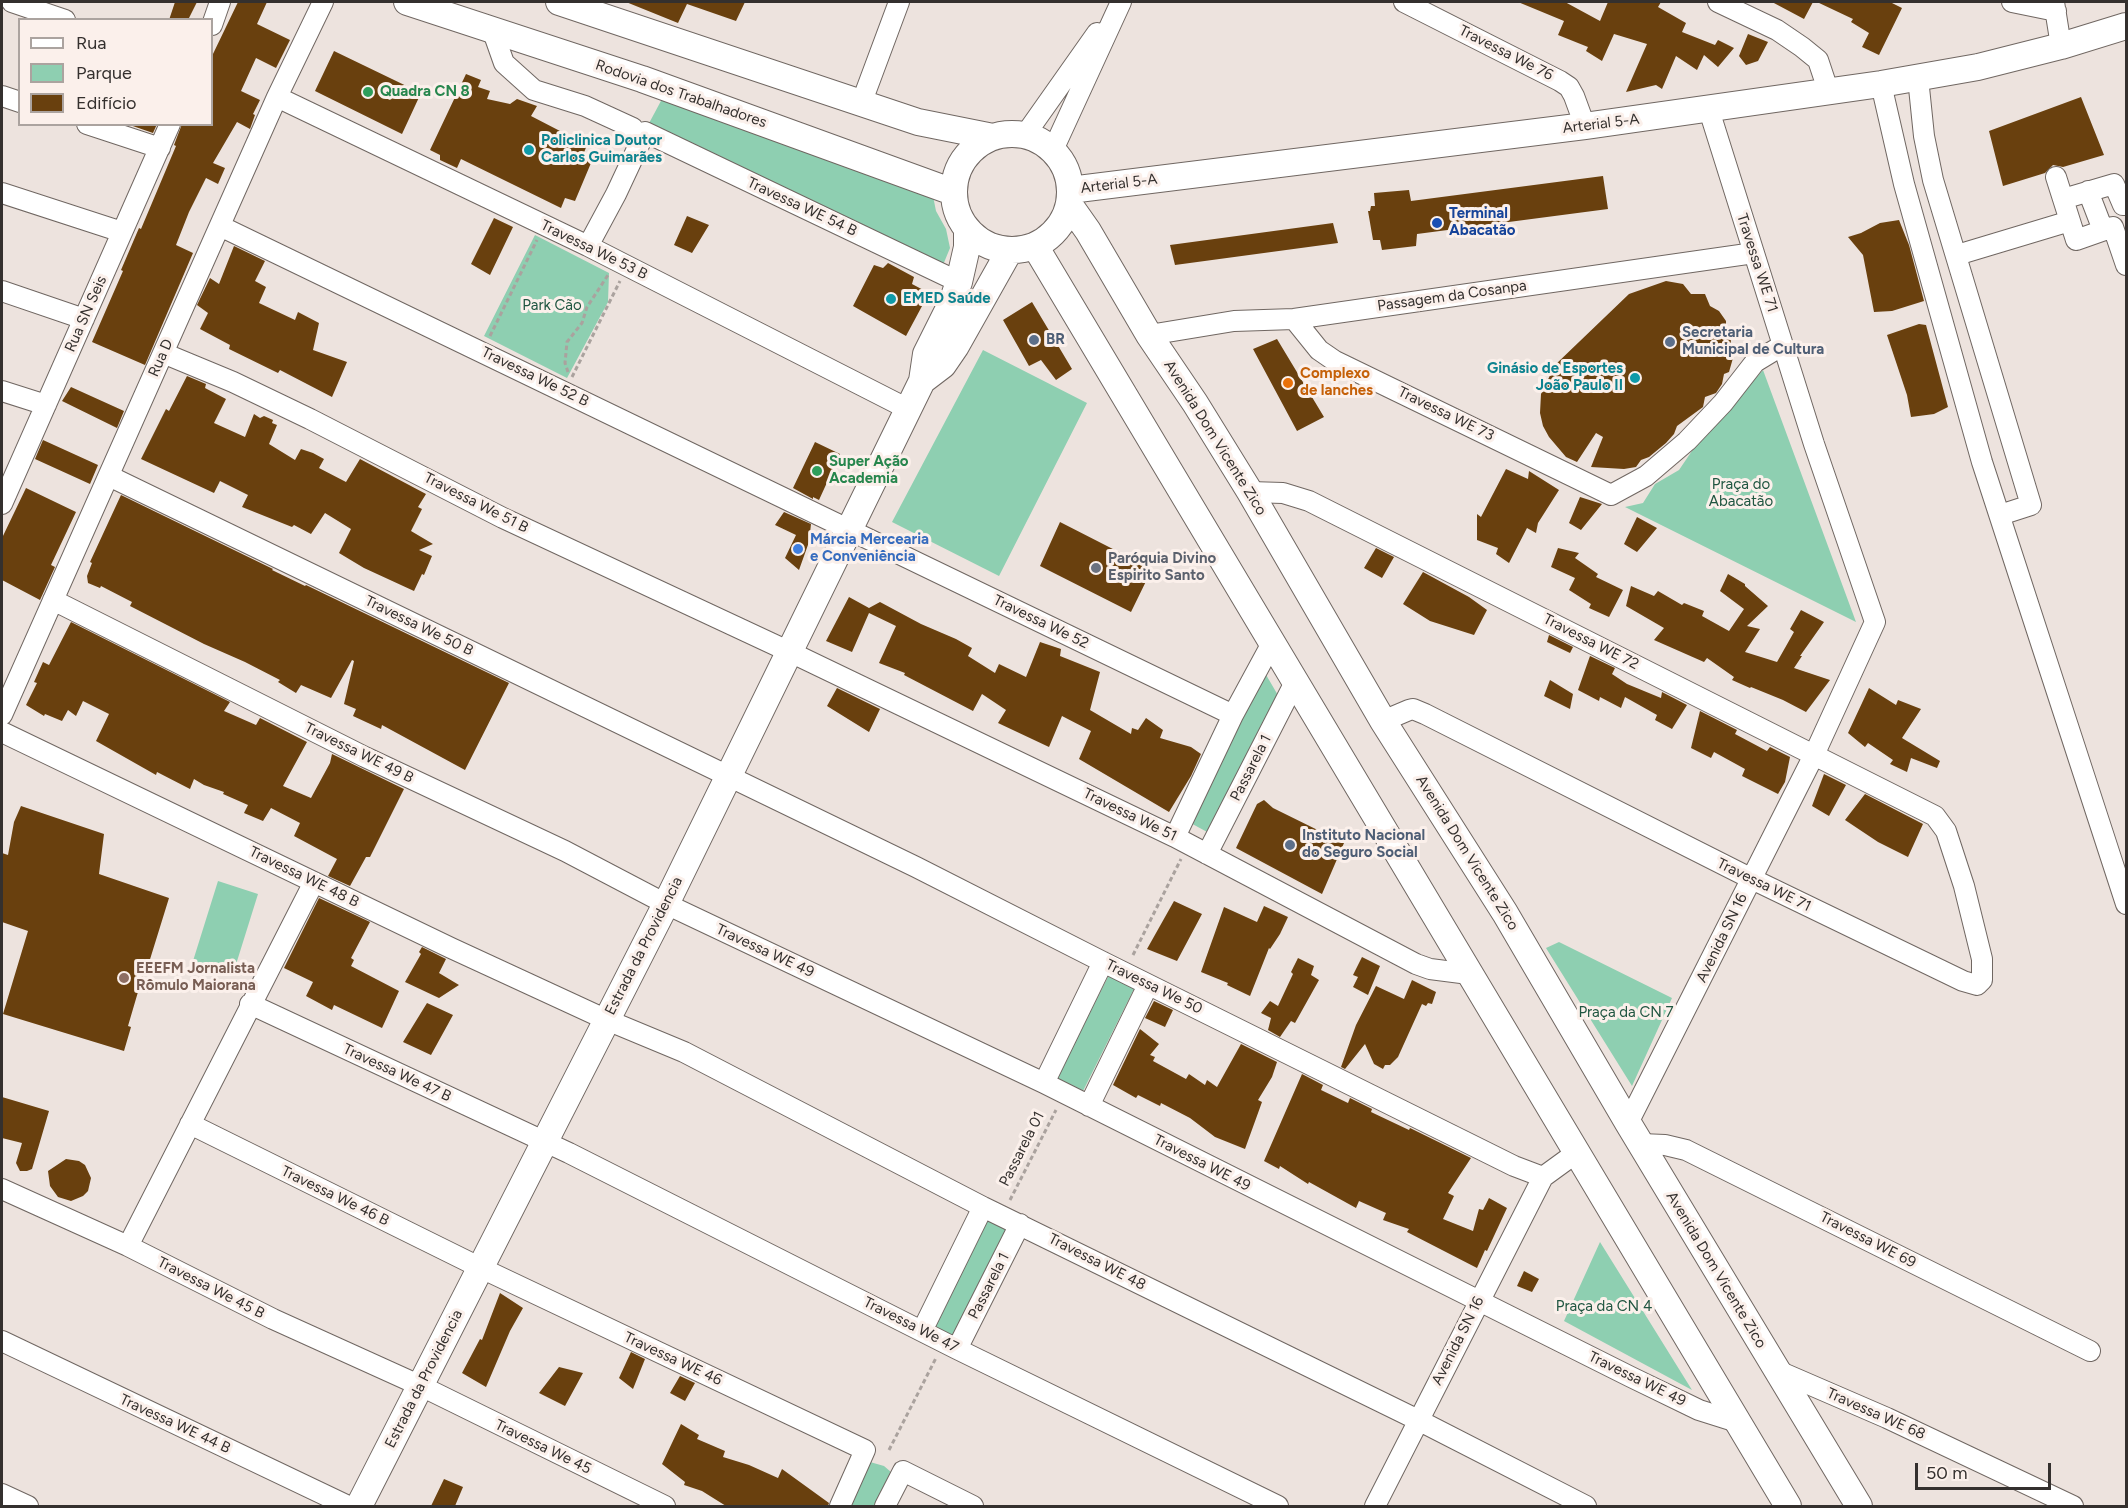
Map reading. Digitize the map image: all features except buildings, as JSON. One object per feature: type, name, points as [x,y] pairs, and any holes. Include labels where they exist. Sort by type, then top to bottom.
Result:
[{"type":"main road","name":"Rodovia dos Trabalhadores","points":[[407,2],[642,79],[953,192]]},
{"type":"main road","points":[[559,2],[918,122],[993,137]]},
{"type":"main road","name":"Arterial 5-A","points":[[1070,197],[1708,110],[1828,90],[1881,84],[1978,67],[2127,26]]},
{"type":"main road","points":[[1009,134],[1025,135],[1053,150],[1065,168],[1070,197],[1065,217],[1047,239],[1022,248],[987,244],[967,229],[957,212],[953,192],[955,177],[960,164],[980,143],[993,137],[1009,134]]},
{"type":"main road","name":"Avenida Dom Vicente Zico","points":[[1070,197],[1149,335],[1195,403],[1250,492],[1383,721],[1505,913],[1634,1134],[1859,1506]]},
{"type":"main road","name":"Estrada da Providencia","points":[[360,1506],[666,904],[922,381],[926,354],[952,302],[959,282],[967,247],[967,229]]},
{"type":"main road","points":[[1022,248],[1272,643],[1788,1506]]},
{"type":"main road","name":"Estrada da Providencia","points":[[922,381],[942,365],[957,346],[1022,248]]},
{"type":"street","points":[[12,2],[59,18]]},
{"type":"street","points":[[213,22],[220,2]]},
{"type":"street","name":"Rua D","points":[[2,716],[318,2]]},
{"type":"street","points":[[861,104],[899,2]]},
{"type":"street","points":[[1025,135],[1120,2]]},
{"type":"street","points":[[1053,150],[1120,2]]},
{"type":"street","name":"Travessa We 76","points":[[1404,2],[1569,87],[1585,126]]},
{"type":"street","points":[[1718,2],[1777,30],[1802,47],[1818,60],[1828,90]]},
{"type":"street","points":[[2012,2],[2055,6],[2061,46]]},
{"type":"street","name":"Travessa WE 54 B","points":[[492,29],[504,63],[534,90],[585,106],[639,130],[959,282]]},
{"type":"street","points":[[1918,78],[1924,136],[1933,180],[2031,505],[1999,511]]},
{"type":"street","points":[[1881,84],[1904,184],[1982,462],[2127,904]]},
{"type":"street","points":[[2,96],[18,101]]},
{"type":"street","name":"Travessa We 53 B","points":[[277,97],[588,246],[908,409]]},
{"type":"street","name":"Travessa WE 71","points":[[1708,110],[1832,498],[1875,622]]},
{"type":"street","points":[[93,126],[160,148]]},
{"type":"street","name":"Rua SN Seis","points":[[2,504],[169,126]]},
{"type":"street","points":[[588,246],[616,194],[639,130]]},
{"type":"street","points":[[1894,145],[1924,136]]},
{"type":"street","points":[[2056,177],[2076,240],[2114,227]]},
{"type":"street","points":[[2063,199],[2114,184],[2123,206],[2127,205]]},
{"type":"street","points":[[2088,191],[2114,227],[2127,265]]},
{"type":"street","points":[[2,193],[122,232]]},
{"type":"street","points":[[1957,255],[2070,221]]},
{"type":"street","name":"Travessa We 52 B","points":[[220,226],[849,529]]},
{"type":"street","name":"Passagem da Cosanpa","points":[[1149,335],[1234,321],[1294,319],[1754,253]]},
{"type":"street","points":[[2,291],[84,318]]},
{"type":"street","name":"Travessa WE 73","points":[[1294,319],[1319,350],[1335,362],[1611,495],[1646,476],[1687,441],[1724,403],[1755,362],[1783,345]]},
{"type":"street","name":"Travessa We 51 B","points":[[163,353],[233,382],[503,518],[790,652]]},
{"type":"street","points":[[2,391],[46,405]]},
{"type":"street","name":"Travessa We 50 B","points":[[109,476],[728,777]]},
{"type":"street","name":"Travessa WE 72","points":[[1250,492],[1283,493],[1300,497],[1927,812]]},
{"type":"street","name":"Travessa We 52","points":[[849,529],[1233,715]]},
{"type":"street","name":"Travessa WE 49 B","points":[[53,600],[365,757],[565,851],[666,904]]},
{"type":"street","name":"Avenida SN 16","points":[[1634,1134],[1752,879],[1814,755],[1875,622]]},
{"type":"street","points":[[1182,841],[1233,715],[1272,643]]},
{"type":"street","name":"Travessa We 51","points":[[790,652],[1182,841],[1416,964],[1430,969],[1470,974]]},
{"type":"street","name":"Passarela 1","points":[[1207,854],[1295,682]]},
{"type":"street","name":"Travessa WE 71","points":[[1383,721],[1413,709],[1425,714],[1752,879],[1963,981],[1977,985],[1982,980],[1982,959],[1964,886],[1946,831],[1941,822],[1927,812]]},
{"type":"street","name":"Travessa WE 48 B","points":[[2,732],[607,1020]]},
{"type":"street","name":"Travessa We 50","points":[[728,777],[916,867],[1103,963],[1514,1166],[1543,1178]]},
{"type":"street","points":[[128,1246],[314,882]]},
{"type":"street","name":"Travessa WE 49","points":[[666,904],[1044,1083],[1478,1302],[1699,1410],[1737,1422]]},
{"type":"street","points":[[1044,1083],[1103,963]]},
{"type":"street","points":[[1089,1106],[1148,985]]},
{"type":"street","name":"Travessa We 47 B","points":[[250,1004],[544,1143]]},
{"type":"street","name":"Travessa WE 48","points":[[607,1020],[684,1052],[983,1207],[1226,1328],[1418,1420],[1586,1506]]},
{"type":"street","name":"Travessa We 46 B","points":[[190,1124],[481,1268]]},
{"type":"street","name":"Travessa WE 69","points":[[1634,1134],[1686,1150],[2090,1351]]},
{"type":"street","name":"Travessa We 47","points":[[544,1143],[580,1158],[951,1346],[1278,1506]]},
{"type":"street","points":[[1543,1178],[1576,1153]]},
{"type":"street","name":"Avenida SN 16","points":[[1375,1506],[1543,1178]]},
{"type":"street","name":"Travessa We 45 B","points":[[2,1189],[128,1246],[273,1319],[421,1386]]},
{"type":"street","points":[[922,1331],[983,1207]]},
{"type":"street","name":"Passarela 1","points":[[951,1346],[1020,1224]]},
{"type":"street","name":"Travessa WE 46","points":[[481,1268],[865,1450],[840,1506]]},
{"type":"street","name":"Travessa WE 44 B","points":[[2,1341],[348,1506]]},
{"type":"street","name":"Travessa WE 68","points":[[1776,1370],[1887,1418],[2073,1506]]},
{"type":"street","name":"Travessa We 45","points":[[421,1386],[665,1506]]},
{"type":"street","points":[[885,1506],[903,1471],[973,1506]]},
{"type":"street","points":[[2,1494],[28,1506]]},
{"type":"path","points":[[482,352],[544,225]]},
{"type":"path","points":[[621,263],[571,379],[565,363],[567,342],[582,323],[587,307],[621,263]]},
{"type":"path","points":[[1124,973],[1182,841]]},
{"type":"path","name":"Passarela 01","points":[[1002,1215],[1064,1094]]},
{"type":"path","points":[[889,1450],[951,1346]]},
{"type":"green space","points":[[662,99],[932,191],[936,211],[946,229],[950,248],[943,265],[647,127]]},
{"type":"green space","name":"Park Cão","points":[[535,235],[609,273],[608,302],[567,378],[484,336]]},
{"type":"green space","points":[[983,350],[1087,403],[999,576],[892,522]]},
{"type":"green space","name":"Praça do Abacatão","points":[[1763,370],[1856,622],[1625,507],[1643,503],[1655,484],[1679,470],[1696,445]]},
{"type":"green space","points":[[1265,673],[1279,697],[1209,833],[1185,820]]},
{"type":"green space","points":[[218,881],[258,894],[233,974],[193,961]]},
{"type":"green space","name":"Praça da CN 7","points":[[1559,942],[1672,998],[1632,1086],[1546,948]]},
{"type":"green space","points":[[1109,975],[1135,987],[1082,1093],[1056,1080]]},
{"type":"green space","points":[[983,1207],[1020,1224],[957,1349],[922,1331]]},
{"type":"green space","name":"Praça da CN 4","points":[[1600,1242],[1692,1390],[1564,1321]]},
{"type":"green space","points":[[870,1462],[884,1466],[891,1472],[874,1506],[848,1506]]},
{"type":"place","name":"Quadra CN 8","points":[[368,92]]},
{"type":"place","name":"Policlinica Doutor Carlos Guimarães","points":[[529,150]]},
{"type":"place","name":"Terminal Abacatão","points":[[1437,223]]},
{"type":"place","name":"EMED Saúde","points":[[891,299]]},
{"type":"place","name":"BR","points":[[1034,340]]},
{"type":"place","name":"Secretaria Municipal de Cultura","points":[[1670,342]]},
{"type":"place","name":"Ginásio de Esportes João Paulo II","points":[[1635,378]]},
{"type":"place","name":"Complexo de lanches","points":[[1288,383]]},
{"type":"place","name":"Super Ação Academia","points":[[817,471]]},
{"type":"place","name":"Márcia Mercearia e Conveniência","points":[[798,549]]},
{"type":"place","name":"Paróquia Divino Espirito Santo","points":[[1096,568]]},
{"type":"place","name":"Instituto Nacional do Seguro Social","points":[[1290,845]]},
{"type":"place","name":"EEEFM Jornalista Rômulo Maiorana","points":[[124,978]]}]
